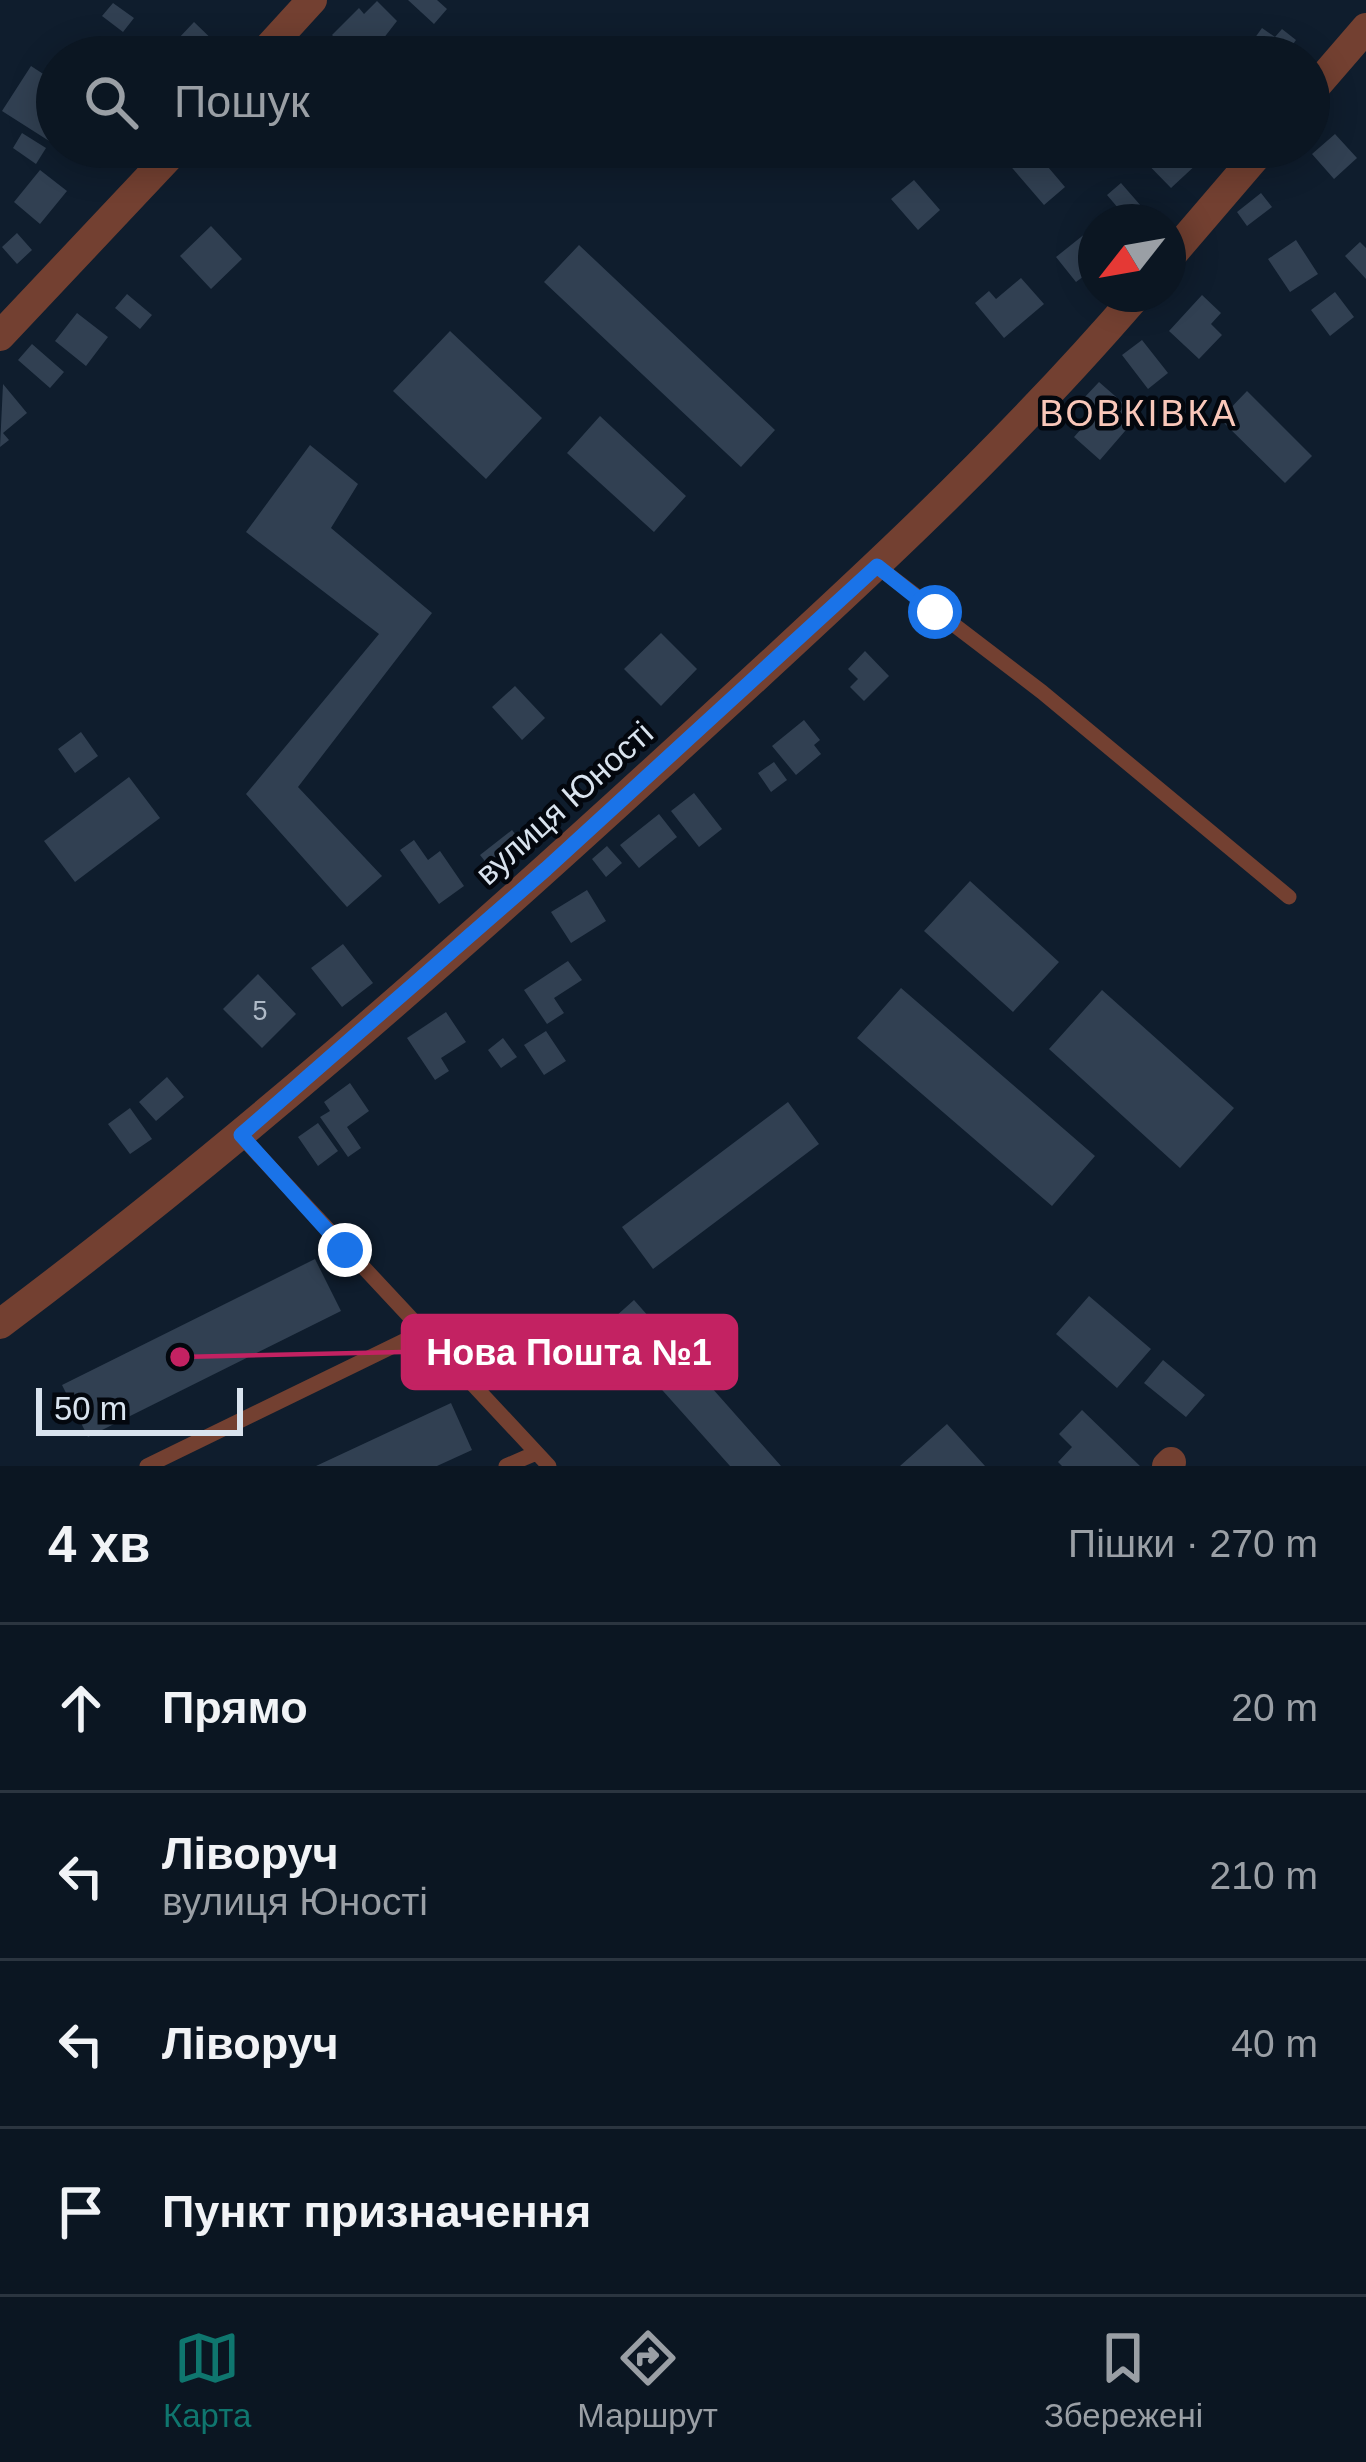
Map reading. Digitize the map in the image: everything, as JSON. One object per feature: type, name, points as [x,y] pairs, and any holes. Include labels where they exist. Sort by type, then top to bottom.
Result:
[{"type":"street","points":[[279,36],[312,0]]},
{"type":"street","points":[[1330,70],[1366,28]]},
{"type":"street","points":[[0,337],[158,168]]},
{"type":"street","points":[[1186,238],[1246,168]]},
{"type":"street","name":"вулиця Юності","points":[[0,1324],[241,1135],[546,869],[877,566],[1021,425],[1122,312]]},
{"type":"lane","points":[[877,566],[1042,692],[1289,897]]},
{"type":"lane","points":[[241,1135],[549,1466]]},
{"type":"lane","points":[[147,1466],[421,1333]]},
{"type":"lane","points":[[506,1466],[536,1453]]},
{"type":"building","points":[[408,0],[437,0],[447,9],[434,24]]},
{"type":"building","points":[[377,1],[397,21],[385,36],[332,35],[359,8],[364,14]]},
{"type":"building","points":[[113,3],[134,18],[123,32],[102,16]]},
{"type":"building","points":[[194,22],[209,36],[181,36]]},
{"type":"building","points":[[31,66],[36,69],[36,133],[2,111]]},
{"type":"building","points":[[22,133],[36,142],[36,164],[13,148]]},
{"type":"building","points":[[1335,134],[1357,158],[1334,179],[1324,168],[1330,168],[1330,138]]},
{"type":"building","points":[[1012,168],[1049,168],[1065,187],[1044,205]]},
{"type":"building","points":[[1151,168],[1193,168],[1171,188]]},
{"type":"building","points":[[40,170],[67,191],[40,224],[14,202]]},
{"type":"building","points":[[914,180],[940,210],[918,230],[891,199]]},
{"type":"building","points":[[1121,183],[1139,204],[1115,204],[1107,195]]},
{"type":"building","points":[[1261,193],[1272,207],[1247,226],[1237,212]]},
{"type":"building","points":[[211,226],[242,259],[211,289],[180,256]]},
{"type":"building","points":[[17,233],[32,250],[17,264],[2,247]]},
{"type":"building","points":[[1078,239],[1078,280],[1076,282],[1056,257]]},
{"type":"building","points":[[1296,240],[1318,274],[1290,292],[1268,259]]},
{"type":"building","points":[[1360,242],[1366,248],[1366,279],[1345,256]]},
{"type":"building","points":[[579,245],[775,430],[741,467],[544,282]]},
{"type":"building","points":[[1021,278],[1044,304],[1004,338],[975,303],[989,291],[996,299]]},
{"type":"building","points":[[1335,292],[1354,317],[1330,336],[1311,310]]},
{"type":"building","points":[[127,294],[152,315],[140,329],[115,308]]},
{"type":"building","points":[[1202,295],[1221,313],[1211,324],[1222,335],[1199,359],[1169,331]]},
{"type":"building","points":[[77,313],[108,337],[86,366],[55,341]]},
{"type":"building","points":[[450,331],[542,418],[486,479],[393,391]]},
{"type":"building","points":[[1142,340],[1168,373],[1148,389],[1122,355]]},
{"type":"building","points":[[32,344],[64,372],[50,388],[18,360]]},
{"type":"building","points":[[1099,382],[1138,416],[1100,460],[1074,437],[1097,411],[1083,399]]},
{"type":"building","points":[[3,384],[27,413],[3,433],[9,440],[0,447]]},
{"type":"building","points":[[1247,391],[1312,456],[1285,483],[1220,419]]},
{"type":"building","points":[[600,416],[686,496],[654,532],[567,453]]},
{"type":"building","points":[[310,445],[358,484],[331,528],[432,613],[298,787],[382,876],[347,907],[246,794],[379,634],[246,532]]},
{"type":"building","points":[[661,633],[697,669],[661,706],[624,669]]},
{"type":"building","points":[[865,651],[889,676],[864,701],[850,687],[858,679],[848,669]]},
{"type":"building","points":[[515,686],[545,718],[522,740],[492,707]]},
{"type":"building","points":[[804,720],[820,740],[814,745],[821,754],[796,775],[772,746]]},
{"type":"building","points":[[81,732],[98,756],[75,773],[58,749]]},
{"type":"building","points":[[774,762],[787,780],[771,792],[758,773]]},
{"type":"building","points":[[129,777],[160,818],[75,882],[44,841]]},
{"type":"building","points":[[694,793],[722,829],[699,847],[671,811]]},
{"type":"building","points":[[659,814],[677,837],[639,868],[620,845]]},
{"type":"building","points":[[512,830],[524,845],[492,870],[480,855]]},
{"type":"building","points":[[414,840],[428,860],[440,851],[464,886],[439,904],[400,850]]},
{"type":"building","points":[[607,846],[622,863],[606,877],[592,859]]},
{"type":"building","points":[[970,881],[1059,962],[1013,1012],[924,931]]},
{"type":"building","points":[[587,890],[606,921],[571,943],[551,912]]},
{"type":"building","points":[[343,944],[373,983],[342,1007],[311,968]]},
{"type":"building","points":[[568,961],[582,980],[554,998],[564,1013],[547,1024],[524,990]]},
{"type":"building","points":[[258,974],[296,1014],[262,1048],[223,1009]]},
{"type":"building","points":[[901,988],[1095,1156],[1052,1206],[857,1038]]},
{"type":"building","points":[[1102,990],[1234,1108],[1180,1168],[1049,1049]]},
{"type":"building","points":[[446,1012],[466,1042],[441,1058],[449,1071],[435,1080],[407,1038]]},
{"type":"building","points":[[546,1031],[566,1061],[544,1075],[524,1045]]},
{"type":"building","points":[[503,1038],[517,1057],[501,1068],[488,1050]]},
{"type":"building","points":[[167,1077],[184,1097],[156,1121],[139,1102]]},
{"type":"building","points":[[350,1083],[369,1111],[347,1127],[361,1148],[348,1157],[320,1117],[330,1111],[324,1102]]},
{"type":"building","points":[[788,1102],[819,1144],[653,1269],[622,1227]]},
{"type":"building","points":[[130,1108],[152,1139],[130,1154],[108,1124]]},
{"type":"building","points":[[318,1123],[338,1151],[318,1166],[298,1137]]},
{"type":"building","points":[[315,1259],[341,1311],[88,1437],[62,1385]]},
{"type":"building","points":[[1089,1296],[1151,1349],[1117,1388],[1056,1334]]},
{"type":"building","points":[[634,1300],[781,1466],[730,1466],[605,1326]]},
{"type":"building","points":[[1163,1360],[1205,1395],[1186,1417],[1144,1383]]},
{"type":"building","points":[[451,1403],[472,1450],[437,1466],[316,1466]]},
{"type":"building","points":[[1082,1410],[1140,1466],[1062,1466],[1058,1462],[1072,1447],[1059,1434]]},
{"type":"building","points":[[947,1424],[985,1466],[900,1466]]},
{"type":"place","name":"Нова Пошта №1","points":[[180,1357]]},
{"type":"district","name":"ВОВКІВКА","points":[[1139,413]]},
{"type":"route","points":[[345,1250],[241,1135],[546,869],[877,566],[935,612]]}]
